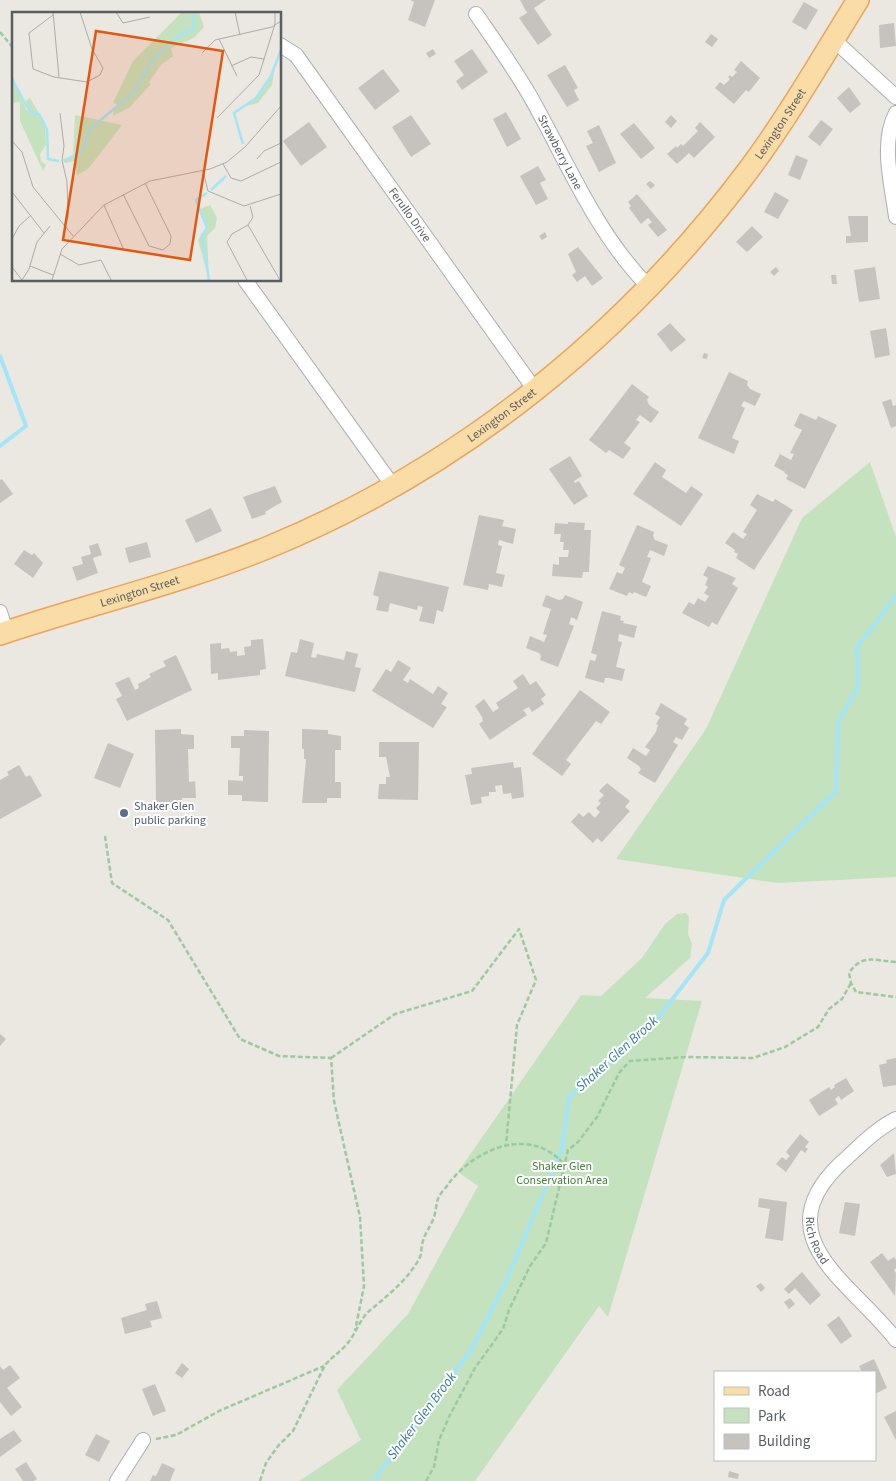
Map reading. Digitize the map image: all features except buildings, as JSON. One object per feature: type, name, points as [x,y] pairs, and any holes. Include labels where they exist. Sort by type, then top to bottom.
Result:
[{"type":"main road","name":"Lexington Street","points":[[3,633],[146,591],[234,561],[311,528],[393,486],[479,432],[535,390],[605,331],[649,287],[704,226],[752,165],[804,90],[858,0]]},
{"type":"street","name":"Strawberry Lane","points":[[476,14],[534,102],[593,212],[629,266],[649,287]]},
{"type":"street","points":[[834,40],[896,97]]},
{"type":"street","name":"Ferullo Drive","points":[[281,46],[296,55],[409,210],[535,390]]},
{"type":"street","points":[[896,113],[892,123],[888,146],[896,216]]},
{"type":"street","points":[[246,281],[393,486]]},
{"type":"street","points":[[0,612],[3,633]]},
{"type":"street","name":"Rich Road","points":[[896,1119],[871,1135],[823,1181],[815,1195],[809,1218],[813,1242],[821,1256],[896,1340]]},
{"type":"street","points":[[117,1481],[143,1440]]},
{"type":"path","points":[[0,32],[12,47]]},
{"type":"path","points":[[105,836],[112,883],[168,920],[240,1039],[279,1056],[331,1058],[395,1014],[472,991],[519,928],[536,980],[517,1025],[506,1146]]},
{"type":"path","points":[[896,962],[866,959],[856,963],[849,973],[851,983],[856,992],[896,997]]},
{"type":"path","points":[[426,1481],[434,1467],[439,1440],[450,1415],[475,1368],[503,1330],[509,1310],[530,1266],[546,1243],[568,1150],[578,1142],[597,1117],[619,1072],[630,1061],[688,1057],[753,1058],[785,1047],[818,1027],[829,1010],[842,999],[851,983]]},
{"type":"path","points":[[331,1058],[334,1101],[360,1217],[364,1286],[355,1331]]},
{"type":"path","points":[[260,1481],[266,1463],[274,1451],[293,1431],[325,1365],[332,1356],[347,1344],[367,1314],[390,1296],[420,1256],[423,1241],[434,1218],[438,1198],[453,1178],[484,1153],[506,1146],[522,1144],[537,1146],[552,1153],[564,1164]]},
{"type":"path","points":[[143,1440],[176,1435],[219,1411],[325,1365]]},
{"type":"green space","points":[[870,462],[896,537],[896,877],[778,883],[616,859],[706,729],[802,518]]},
{"type":"green space","name":"Shaker Glen Conservation Area","points":[[686,913],[689,917],[688,934],[692,944],[690,958],[645,998],[702,1001],[608,1317],[599,1306],[475,1481],[299,1481],[361,1440],[337,1390],[408,1314],[478,1186],[458,1172],[581,995],[601,996],[642,958],[665,924],[677,914]]},
{"type":"waterway","points":[[0,356],[26,426],[0,446]]},
{"type":"waterway","name":"Shaker Glen Brook","points":[[373,1481],[471,1350],[507,1279],[562,1148],[569,1097],[657,1019],[708,953],[724,900],[836,791],[838,722],[858,687],[857,647],[896,596]]},
{"type":"place","name":"Shaker Glen public parking","points":[[124,813]]}]
